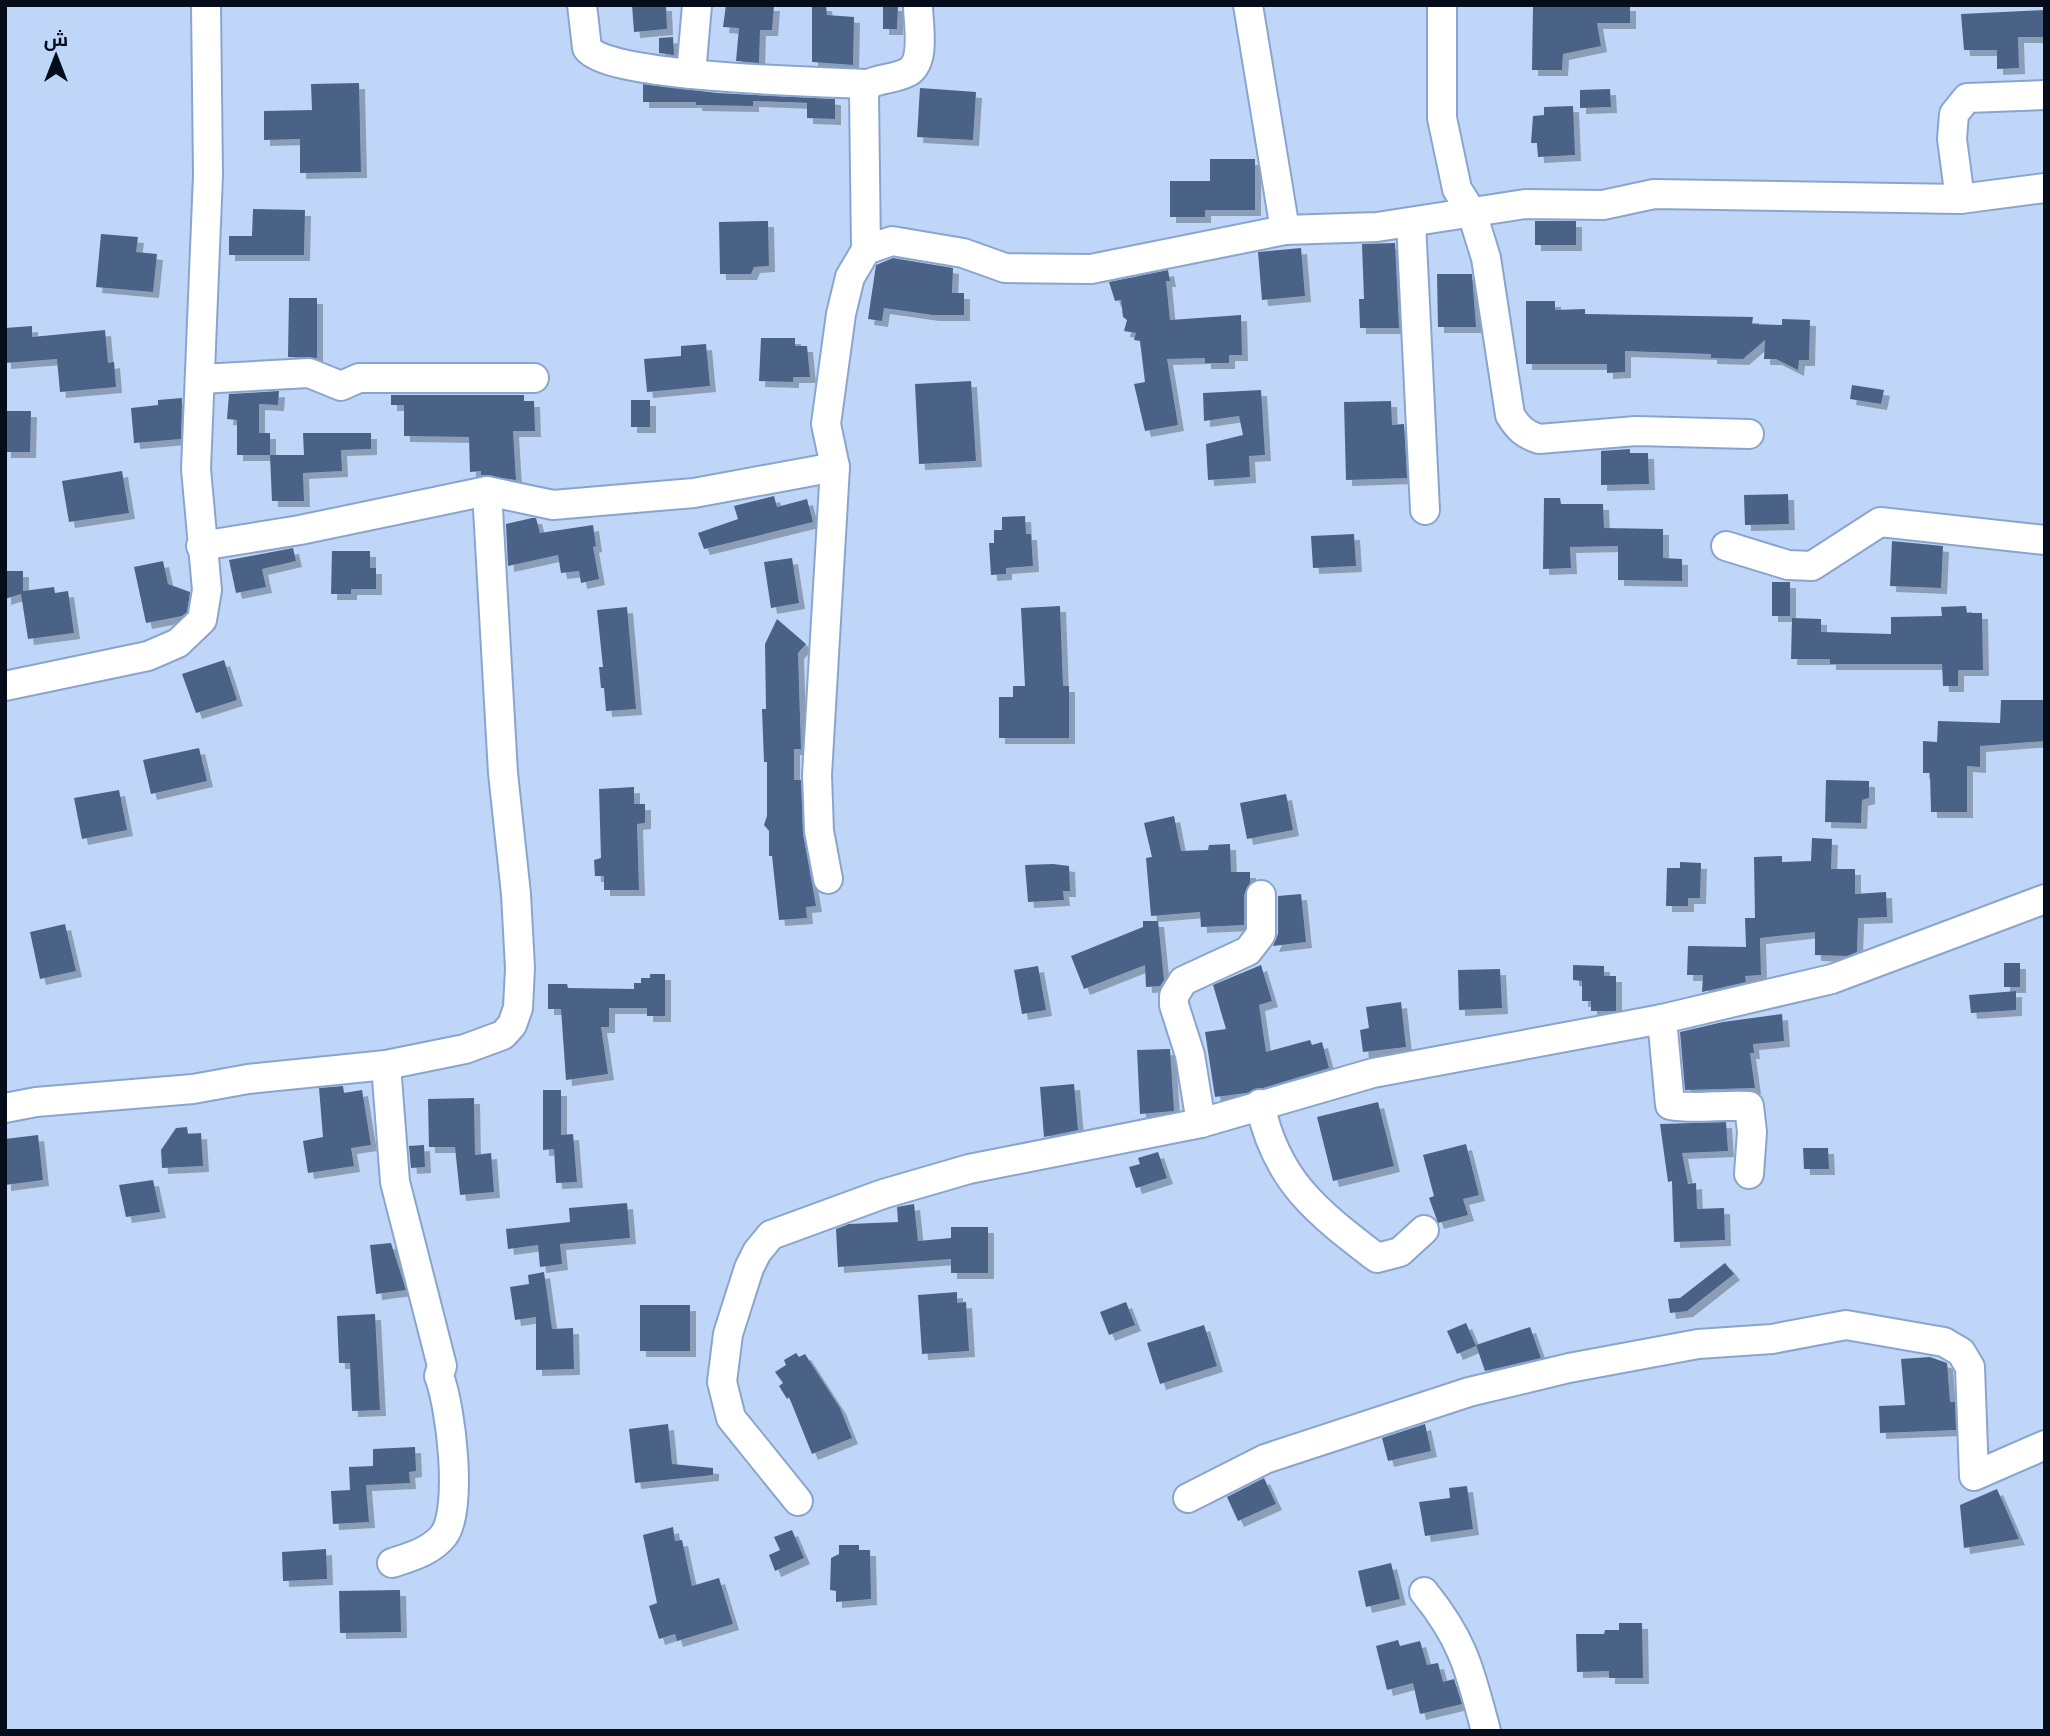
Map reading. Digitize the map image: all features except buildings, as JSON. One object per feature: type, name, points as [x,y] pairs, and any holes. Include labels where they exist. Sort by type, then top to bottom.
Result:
[{"type":"street","points":[[5,686],[148,656],[178,643],[202,620],[207,590],[196,469],[208,175],[206,5]]},
{"type":"street","points":[[582,5],[587,48],[594,56],[691,74],[869,84],[902,75],[914,67],[919,55],[918,5]]},
{"type":"street","points":[[691,74],[697,5]]},
{"type":"street","points":[[1248,5],[1285,230]]},
{"type":"street","points":[[1443,5],[1442,118],[1457,189],[1472,213],[1486,258],[1510,415],[1526,435],[1539,439],[1636,431],[1749,434]]},
{"type":"street","points":[[828,879],[819,831],[817,775],[835,467],[826,424],[841,314],[850,277],[866,250],[863,107],[869,84]]},
{"type":"street","points":[[1960,199],[1952,139],[1955,114],[1967,97],[2045,95]]},
{"type":"street","points":[[866,250],[892,241],[964,253],[1005,268],[1091,269],[1285,230],[1377,227],[1525,204],[1603,205],[1654,194],[1960,199],[2045,188]]},
{"type":"street","points":[[1411,222],[1425,510]]},
{"type":"street","points":[[200,379],[309,373],[341,386],[359,378],[534,378]]},
{"type":"street","points":[[201,546],[300,530],[487,491],[553,505],[694,493],[835,467]]},
{"type":"street","points":[[5,1108],[36,1102],[193,1089],[248,1079],[386,1065],[465,1049],[503,1035],[512,1025],[518,1008],[516,894],[503,773],[487,491]]},
{"type":"street","points":[[1726,546],[1788,565],[1812,566],[1880,522],[2045,540]]},
{"type":"street","points":[[1202,1123],[1190,1055],[1174,1006],[1174,996],[1177,986],[1183,981],[1248,951],[1261,934],[1261,895]]},
{"type":"street","points":[[798,1501],[731,1418],[722,1382],[728,1334],[749,1268],[757,1252],[772,1235],[883,1194],[969,1169],[1202,1123],[1373,1073],[1662,1019],[1832,979],[2045,899]]},
{"type":"street","points":[[1662,1019],[1670,1105],[1688,1108],[1724,1104],[1749,1106],[1752,1132],[1749,1174]]},
{"type":"street","points":[[386,1065],[395,1182],[442,1366],[439,1376],[454,1462],[449,1524],[443,1536],[430,1547],[393,1563]]},
{"type":"street","points":[[1260,1104],[1267,1139],[1300,1194],[1377,1258],[1400,1252],[1424,1230]]},
{"type":"street","points":[[1188,1498],[1265,1459],[1469,1392],[1569,1368],[1698,1344],[1772,1339],[1846,1325],[1944,1342],[1961,1352],[1970,1367],[1974,1476],[2045,1445]]},
{"type":"street","points":[[1424,1592],[1449,1622],[1466,1657],[1486,1731]]}]
